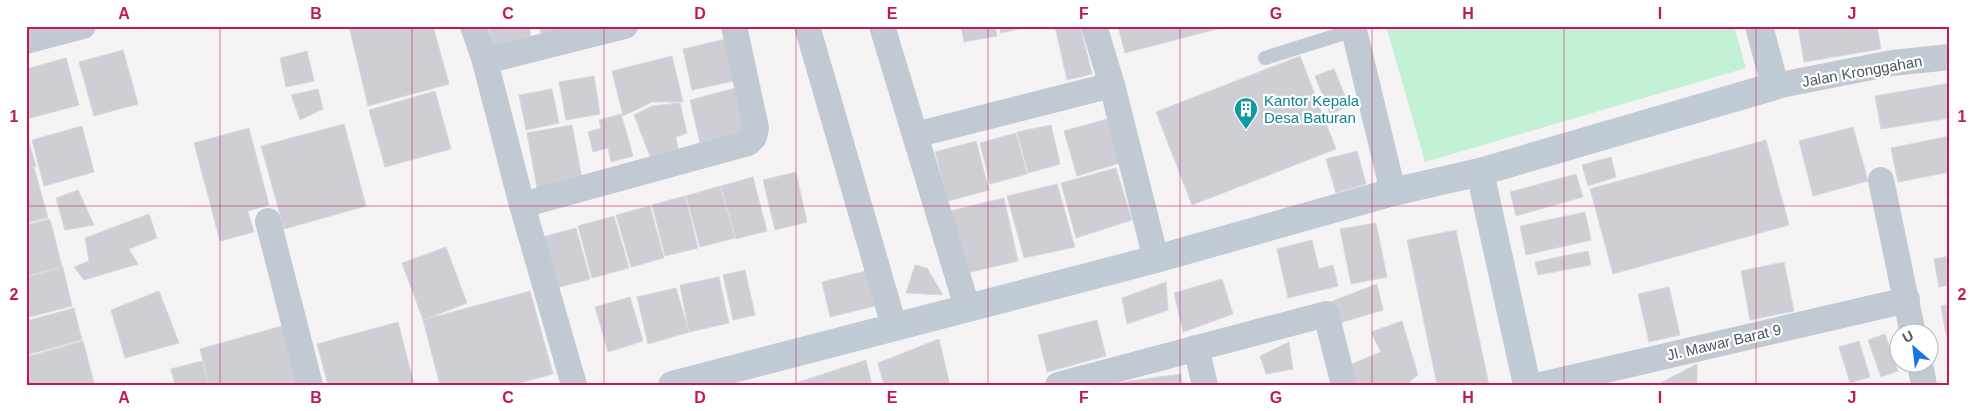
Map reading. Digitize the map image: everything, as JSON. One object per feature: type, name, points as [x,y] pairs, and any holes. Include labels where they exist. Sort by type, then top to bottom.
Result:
[{"type":"street","points":[[26,41],[83,26]]},
{"type":"street","points":[[473,26],[485,61],[522,205],[574,385]]},
{"type":"street","points":[[485,61],[625,26]]},
{"type":"street","points":[[522,205],[748,143],[754,137],[756,128],[734,26]]},
{"type":"street","points":[[807,26],[894,326]]},
{"type":"street","points":[[882,26],[967,307]]},
{"type":"street","points":[[1094,26],[1112,85],[1156,259]]},
{"type":"street","points":[[672,385],[705,380],[894,326],[1156,259],[1393,192],[1480,172],[1775,86],[1759,26]]},
{"type":"street","points":[[1354,28],[1393,192]]},
{"type":"street","name":"Jalan Kronggahan","points":[[1775,86],[1892,63],[1950,57]]},
{"type":"street","points":[[915,135],[1112,85]]},
{"type":"street","points":[[1480,172],[1527,385]]},
{"type":"street","points":[[1882,180],[1911,324]]},
{"type":"street","points":[[268,221],[310,385]]},
{"type":"street","name":"Jl. Mawar Barat 9","points":[[1542,385],[1906,300]]},
{"type":"street","points":[[1065,384],[1326,314],[1344,385]]},
{"type":"street","points":[[1196,348],[1205,385]]},
{"type":"lane","points":[[1265,58],[1354,28]]},
{"type":"green space","points":[[1386,26],[1734,26],[1746,68],[1425,162]]},
{"type":"building","points":[[349,26],[433,26],[449,84],[368,106]]},
{"type":"building","points":[[488,26],[529,26],[532,43],[493,50]]},
{"type":"building","points":[[540,26],[578,26],[541,34]]},
{"type":"building","points":[[961,26],[995,26],[997,36],[964,42]]},
{"type":"building","points":[[999,26],[1032,26],[1001,33]]},
{"type":"building","points":[[1055,26],[1080,26],[1092,74],[1067,80]]},
{"type":"building","points":[[1118,26],[1228,26],[1125,53]]},
{"type":"building","points":[[1798,26],[1877,26],[1881,49],[1804,62]]},
{"type":"building","points":[[730,38],[739,80],[692,90],[683,49]]},
{"type":"building","points":[[123,50],[138,104],[94,116],[79,62]]},
{"type":"building","points":[[307,51],[314,81],[286,87],[280,58]]},
{"type":"building","points":[[672,56],[683,102],[652,102],[623,116],[612,71]]},
{"type":"building","name":"Kantor Kepala Desa Baturan","points":[[1300,56],[1336,149],[1192,205],[1156,112]]},
{"type":"building","points":[[66,58],[79,105],[27,119],[26,69]]},
{"type":"building","points":[[1334,69],[1349,106],[1330,114],[1315,76]]},
{"type":"building","points":[[594,76],[600,114],[566,120],[559,82]]},
{"type":"building","points":[[1950,83],[1950,118],[1881,129],[1875,96]]},
{"type":"building","points":[[736,88],[744,131],[700,143],[690,100]]},
{"type":"building","points":[[318,89],[323,109],[300,120],[291,95]]},
{"type":"building","points":[[552,89],[559,123],[526,130],[519,95]]},
{"type":"building","points":[[435,91],[451,149],[385,167],[369,110]]},
{"type":"building","points":[[680,103],[687,133],[676,137],[678,149],[651,159],[634,115],[652,106]]},
{"type":"building","points":[[621,114],[633,156],[611,162],[608,148],[593,152],[588,132],[601,128],[599,120]]},
{"type":"building","points":[[1111,118],[1124,162],[1077,176],[1064,131]]},
{"type":"building","points":[[344,124],[366,206],[284,229],[261,146]]},
{"type":"building","points":[[572,125],[582,179],[537,188],[527,133]]},
{"type":"building","points":[[1051,125],[1060,164],[1028,173],[1017,132]]},
{"type":"building","points":[[82,126],[94,172],[44,186],[32,140]]},
{"type":"building","points":[[1853,127],[1868,181],[1813,196],[1799,141]]},
{"type":"building","points":[[249,128],[269,205],[248,211],[254,232],[220,241],[194,143]]},
{"type":"building","points":[[26,132],[36,166],[26,169]]},
{"type":"building","points":[[1016,133],[1027,174],[990,184],[980,143]]},
{"type":"building","points":[[1950,136],[1950,172],[1898,182],[1891,148]]},
{"type":"building","points":[[1766,140],[1789,225],[1613,274],[1590,189]]},
{"type":"building","points":[[976,141],[989,190],[948,201],[935,152]]},
{"type":"building","points":[[1357,151],[1366,184],[1336,193],[1326,159]]},
{"type":"building","points":[[1611,157],[1616,177],[1588,186],[1582,165]]},
{"type":"building","points":[[34,167],[48,218],[26,223],[26,169]]},
{"type":"building","points":[[1116,168],[1132,220],[1076,238],[1061,183]]},
{"type":"building","points":[[796,172],[807,222],[775,230],[763,180]]},
{"type":"building","points":[[1576,174],[1583,197],[1516,216],[1510,192]]},
{"type":"building","points":[[753,177],[767,231],[736,239],[721,186]]},
{"type":"building","points":[[1057,184],[1075,247],[1024,258],[1007,196]]},
{"type":"building","points":[[720,186],[735,238],[700,247],[686,196]]},
{"type":"building","points":[[78,190],[94,225],[65,230],[56,198]]},
{"type":"building","points":[[685,196],[698,248],[665,256],[652,205]]},
{"type":"building","points":[[1004,198],[1018,261],[967,273],[950,211]]},
{"type":"building","points":[[650,206],[664,258],[631,267],[616,215]]},
{"type":"building","points":[[1585,212],[1591,240],[1526,255],[1520,226]]},
{"type":"building","points":[[149,214],[157,238],[129,249],[138,264],[84,280],[74,267],[89,261],[85,238]]},
{"type":"building","points":[[614,216],[629,268],[592,278],[578,226]]},
{"type":"building","points":[[50,219],[62,267],[26,276],[26,225]]},
{"type":"building","points":[[1376,223],[1387,277],[1351,284],[1340,229]]},
{"type":"building","points":[[576,228],[590,279],[556,288],[542,237]]},
{"type":"building","points":[[1456,230],[1489,385],[1437,385],[1407,240]]},
{"type":"building","points":[[1312,240],[1319,269],[1333,265],[1338,286],[1288,298],[1277,249]]},
{"type":"building","points":[[446,247],[467,303],[423,320],[402,263]]},
{"type":"building","points":[[1588,251],[1591,265],[1538,275],[1535,262]]},
{"type":"building","points":[[1950,256],[1950,285],[1939,287],[1934,259]]},
{"type":"building","points":[[1784,262],[1794,311],[1750,320],[1741,271]]},
{"type":"building","points":[[915,265],[927,268],[943,295],[906,293]]},
{"type":"building","points":[[63,267],[72,306],[26,318],[26,277]]},
{"type":"building","points":[[745,270],[755,315],[733,320],[723,275]]},
{"type":"building","points":[[866,271],[875,306],[830,317],[822,282]]},
{"type":"building","points":[[719,277],[729,323],[689,332],[680,285]]},
{"type":"building","points":[[1222,279],[1233,314],[1183,332],[1174,293]]},
{"type":"building","points":[[1166,282],[1168,310],[1127,324],[1122,298]]},
{"type":"building","points":[[1377,284],[1383,310],[1336,324],[1330,302]]},
{"type":"building","points":[[1669,287],[1680,335],[1649,342],[1638,294]]},
{"type":"building","points":[[676,288],[689,332],[648,344],[637,297]]},
{"type":"building","points":[[159,291],[179,343],[125,358],[111,310]]},
{"type":"building","points":[[530,291],[553,374],[512,385],[440,385],[423,320]]},
{"type":"building","points":[[630,297],[643,341],[608,352],[595,307]]},
{"type":"building","points":[[1950,304],[1950,335],[1946,335],[1941,306]]},
{"type":"building","points":[[74,308],[82,340],[26,355],[26,321]]},
{"type":"building","points":[[1097,320],[1106,356],[1047,372],[1038,335]]},
{"type":"building","points":[[1402,321],[1418,375],[1406,385],[1357,385],[1352,364],[1381,352],[1371,332]]},
{"type":"building","points":[[398,322],[414,385],[328,385],[317,344]]},
{"type":"building","points":[[282,326],[298,385],[209,385],[200,349]]},
{"type":"building","points":[[1885,334],[1888,343],[1890,374],[1881,377],[1868,340]]},
{"type":"building","points":[[939,339],[950,385],[884,385],[878,363]]},
{"type":"building","points":[[83,341],[93,379],[72,385],[29,385],[26,376],[26,357]]},
{"type":"building","points":[[1859,341],[1870,377],[1850,383],[1839,347]]},
{"type":"building","points":[[1289,342],[1293,369],[1266,374],[1260,356]]},
{"type":"building","points":[[866,360],[872,385],[793,385],[793,384]]},
{"type":"building","points":[[202,361],[209,385],[175,385],[171,369]]},
{"type":"building","points":[[1697,364],[1697,385],[1662,385],[1662,382]]},
{"type":"building","points":[[1181,374],[1182,385],[1109,384]]},
{"type":"building","points":[[93,379],[95,385],[72,385]]},
{"type":"place","name":"Kantor Kepala Desa Baturan","points":[[1246,130]]}]
